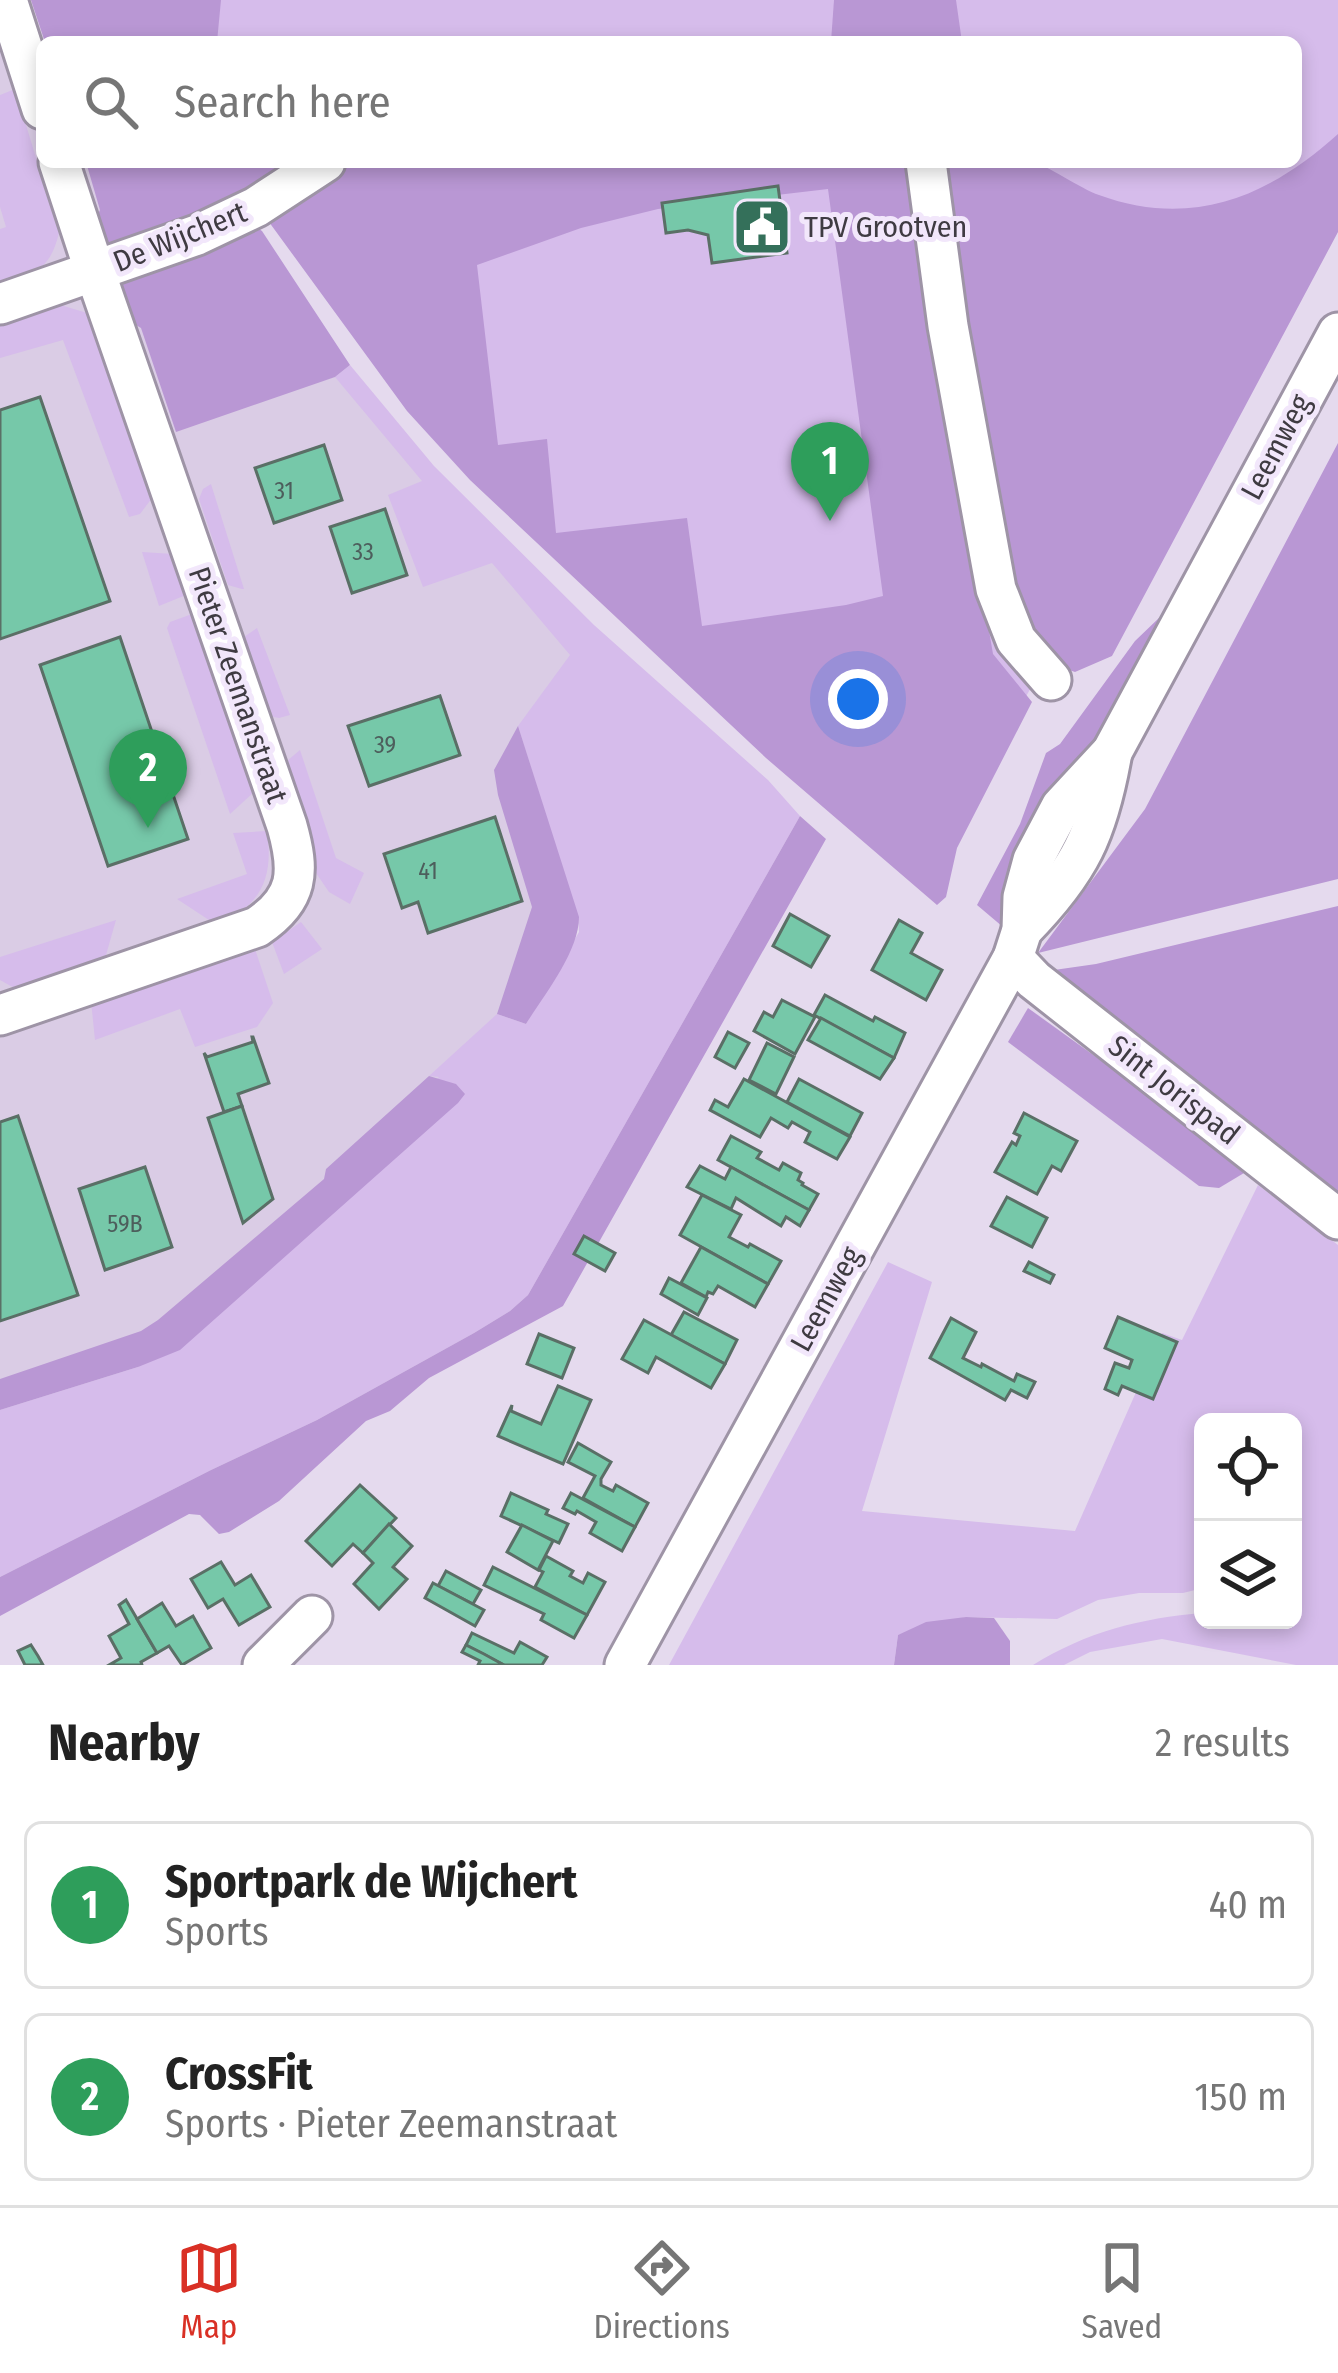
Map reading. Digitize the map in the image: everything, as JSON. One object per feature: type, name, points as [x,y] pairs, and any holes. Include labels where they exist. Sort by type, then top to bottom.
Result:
[{"type":"street","points":[[7,0],[36,90]]},
{"type":"street","name":"Pieter Zeemanstraat","points":[[0,1015],[257,927],[282,907],[295,872],[287,826],[61,168]]},
{"type":"street","name":"De Wijchert","points":[[94,272],[197,235],[256,207],[316,168]]},
{"type":"street","points":[[927,168],[948,326],[996,589],[1016,640],[1051,680]]},
{"type":"street","points":[[0,304],[94,272]]},
{"type":"street","name":"Leemweg","points":[[625,1665],[1017,944],[1069,876],[1095,829],[1112,752],[1338,332]]},
{"type":"street","name":"Sint Jorispad","points":[[1017,944],[1034,980],[1338,1219]]},
{"type":"street","points":[[263,1665],[312,1616]]},
{"type":"shaded area","points":[[0,0],[43,0],[55,36],[36,36],[36,168],[97,168],[178,425],[344,374],[602,676],[547,915],[478,1056],[161,1339],[0,1389]]},
{"type":"shaded area","points":[[31,0],[221,0],[218,36],[43,36]]},
{"type":"shaded area","points":[[123,0],[1338,0],[1338,142],[929,869],[630,622],[250,168],[1302,168],[1302,36],[150,36]]},
{"type":"shaded area","points":[[834,0],[956,0],[961,36],[831,36]]},
{"type":"shaded area","points":[[15,89],[59,233],[45,263],[0,284],[0,229],[6,227],[0,207],[0,95]]},
{"type":"shaded area","points":[[1338,134],[1338,232],[1112,656],[1075,672],[1052,664],[1015,608],[941,168],[1048,168],[1091,192],[1166,209],[1227,201],[1302,168]]},
{"type":"shaded area","points":[[88,168],[290,168],[157,237],[104,244],[92,226],[100,210]]},
{"type":"shaded area","points":[[334,168],[910,168],[993,654],[1032,702],[957,848],[946,897],[937,905],[766,758],[470,480],[407,411],[269,222],[273,204]],"holes":[[[828,189],[883,596],[702,626],[687,518],[556,533],[547,439],[498,445],[477,265],[581,228],[658,209]]]},
{"type":"shaded area","points":[[256,227],[350,365],[335,377],[176,432],[141,328],[123,317],[116,297],[120,280]]},
{"type":"shaded area","points":[[54,303],[87,313],[96,325],[152,498],[140,514],[129,517],[63,340],[0,358],[0,318]]},
{"type":"shaded area","points":[[350,365],[434,466],[594,625],[768,780],[800,816],[528,1295],[474,1333],[317,1420],[0,1577],[0,1410],[138,1367],[439,1077],[429,1076],[497,1014],[526,1024],[579,932],[518,726],[570,655],[492,563],[423,587],[388,495],[422,481],[335,377]]},
{"type":"shaded area","points":[[1338,443],[1338,879],[1038,953],[1145,809]]},
{"type":"shaded area","points":[[211,484],[244,589],[228,585],[199,499]]},
{"type":"shaded area","points":[[142,552],[173,554],[186,595],[159,606]]},
{"type":"shaded area","points":[[192,614],[254,792],[230,814],[167,628],[170,622]]},
{"type":"shaded area","points":[[1160,617],[1108,734],[1003,927],[977,905],[1020,824],[1046,753],[1060,744],[1135,641]]},
{"type":"shaded area","points":[[257,628],[290,715],[264,715],[238,641]]},
{"type":"shaded area","points":[[518,726],[579,917],[567,959],[526,1024],[497,1014],[532,907],[494,770]]},
{"type":"shaded area","points":[[300,750],[336,858],[364,873],[350,904],[329,892],[316,873],[280,767]]},
{"type":"shaded area","points":[[800,816],[826,839],[563,1306],[429,1378],[390,1411],[366,1421],[279,1501],[229,1532],[219,1534],[200,1515],[189,1514],[0,1616],[0,1577],[317,1420],[474,1333],[528,1295]]},
{"type":"shaded area","points":[[267,831],[266,877],[244,909],[215,924],[177,899],[247,874],[233,833]]},
{"type":"shaded area","points":[[1338,906],[1338,1215],[1040,972],[1096,964]]},
{"type":"shaded area","points":[[116,920],[104,962],[18,990],[0,980],[0,957]]},
{"type":"shaded area","points":[[301,922],[322,949],[284,974],[272,942]]},
{"type":"shaded area","points":[[254,946],[273,1003],[257,1027],[195,1047],[180,1009],[95,1040],[91,1001]]},
{"type":"shaded area","points":[[1028,1008],[1244,1173],[1219,1188],[1199,1186],[1008,1042]]},
{"type":"shaded area","points":[[429,1076],[456,1084],[465,1094],[180,1350],[0,1410],[0,1379],[141,1331],[158,1320],[324,1179],[326,1169]]},
{"type":"shaded area","points":[[1258,1185],[1338,1245],[1338,1665],[1296,1665],[1162,1639],[1090,1652],[1064,1665],[1033,1665],[1094,1635],[1158,1619],[1194,1614],[1194,1629],[1302,1629],[1302,1413],[1194,1413],[1194,1590],[1098,1600],[1057,1619],[966,1617],[898,1635],[894,1665],[669,1665],[888,1262],[932,1282],[862,1511],[1075,1531],[1162,1333],[1182,1340]]},
{"type":"shaded area","points":[[994,1618],[1010,1641],[1010,1665],[894,1665],[898,1635],[926,1622]]},
{"type":"building","points":[[778,186],[787,253],[712,263],[708,235],[688,230],[666,233],[662,203]]},
{"type":"building","points":[[40,397],[110,601],[0,639],[0,410]]},
{"type":"building","points":[[324,445],[342,500],[274,523],[255,468]]},
{"type":"building","points":[[385,509],[407,575],[352,593],[330,527]]},
{"type":"building","points":[[120,637],[188,839],[108,866],[40,665]]},
{"type":"building","points":[[440,696],[460,755],[369,786],[348,726]]},
{"type":"building","points":[[495,817],[522,901],[428,933],[418,902],[402,908],[384,854]]},
{"type":"building","points":[[790,914],[829,936],[811,967],[773,946]]},
{"type":"building","points":[[899,920],[922,933],[911,953],[942,970],[926,1000],[872,970]]},
{"type":"building","points":[[825,995],[905,1033],[894,1058],[814,1015]]},
{"type":"building","points":[[782,1000],[815,1017],[795,1054],[754,1031],[764,1012],[773,1017]]},
{"type":"building","points":[[821,1018],[894,1058],[880,1079],[808,1040]]},
{"type":"building","points":[[728,1032],[749,1043],[735,1068],[715,1057]]},
{"type":"building","points":[[252,1037],[269,1083],[238,1094],[242,1106],[224,1112],[204,1053],[207,1057],[253,1042]]},
{"type":"building","points":[[767,1043],[794,1057],[776,1094],[749,1080]]},
{"type":"building","points":[[744,1079],[850,1137],[837,1159],[805,1142],[810,1132],[792,1122],[788,1128],[771,1118],[760,1137],[710,1110],[715,1100],[728,1107]]},
{"type":"building","points":[[799,1079],[862,1113],[850,1136],[787,1102]]},
{"type":"building","points":[[242,1106],[273,1199],[243,1223],[208,1118]]},
{"type":"building","points":[[1024,1113],[1077,1141],[1061,1171],[1052,1166],[1037,1194],[995,1172],[1012,1142],[1016,1145],[1020,1136],[1014,1133]]},
{"type":"building","points":[[18,1116],[78,1295],[0,1321],[0,1122]]},
{"type":"building","points":[[731,1136],[761,1152],[757,1158],[779,1170],[783,1163],[801,1173],[802,1185],[818,1194],[809,1210],[718,1160]]},
{"type":"building","points":[[700,1166],[725,1179],[731,1167],[809,1210],[800,1226],[786,1217],[781,1226],[736,1198],[731,1209],[687,1187]]},
{"type":"building","points":[[145,1167],[172,1247],[105,1270],[79,1189]]},
{"type":"building","points":[[702,1195],[741,1215],[729,1237],[781,1261],[768,1284],[680,1235]]},
{"type":"building","points":[[1007,1197],[1047,1218],[1032,1247],[991,1226]]},
{"type":"building","points":[[584,1236],[615,1253],[605,1271],[574,1254]]},
{"type":"building","points":[[701,1247],[768,1284],[755,1307],[718,1286],[706,1297],[681,1283]]},
{"type":"building","points":[[1029,1262],[1054,1275],[1050,1283],[1024,1271]]},
{"type":"building","points":[[669,1278],[707,1298],[698,1315],[661,1294]]},
{"type":"building","points":[[684,1312],[737,1340],[725,1364],[671,1335]]},
{"type":"building","points":[[1118,1317],[1177,1342],[1153,1399],[1122,1386],[1118,1395],[1105,1389],[1115,1363],[1129,1368],[1132,1360],[1105,1348]]},
{"type":"building","points":[[951,1318],[976,1332],[963,1358],[1014,1381],[1017,1374],[1035,1382],[1027,1398],[1011,1390],[1005,1400],[930,1358]]},
{"type":"building","points":[[644,1320],[725,1364],[711,1388],[656,1357],[648,1373],[622,1359]]},
{"type":"building","points":[[539,1334],[574,1348],[562,1378],[527,1364]]},
{"type":"building","points":[[558,1386],[591,1400],[563,1464],[498,1436],[512,1405],[511,1411],[541,1424]]},
{"type":"building","points":[[578,1443],[611,1462],[601,1485],[613,1491],[616,1485],[648,1503],[635,1527],[583,1498],[595,1476],[568,1462]]},
{"type":"building","points":[[360,1485],[396,1518],[363,1553],[353,1544],[332,1566],[306,1541]]},
{"type":"building","points":[[511,1493],[568,1524],[559,1543],[501,1516]]},
{"type":"building","points":[[571,1493],[635,1527],[622,1551],[590,1533],[596,1522],[563,1508]]},
{"type":"building","points":[[389,1524],[412,1546],[393,1567],[407,1579],[379,1609],[354,1584],[373,1563],[363,1553]]},
{"type":"building","points":[[522,1525],[553,1541],[538,1570],[507,1552]]},
{"type":"building","points":[[546,1556],[573,1571],[570,1576],[583,1583],[588,1573],[605,1582],[587,1615],[535,1587]]},
{"type":"building","points":[[221,1562],[235,1585],[251,1575],[270,1607],[239,1625],[223,1599],[208,1608],[191,1579]]},
{"type":"building","points":[[493,1567],[587,1615],[574,1638],[541,1620],[544,1614],[484,1585]]},
{"type":"building","points":[[446,1571],[481,1590],[473,1604],[438,1586]]},
{"type":"building","points":[[433,1583],[484,1610],[475,1626],[425,1598]]},
{"type":"building","points":[[126,1600],[157,1653],[142,1665],[109,1665],[121,1658],[109,1636],[129,1624],[119,1605]]},
{"type":"building","points":[[162,1603],[176,1626],[193,1616],[211,1648],[182,1665],[169,1646],[157,1653],[137,1619]]},
{"type":"building","points":[[472,1633],[514,1653],[520,1642],[547,1657],[542,1665],[504,1665],[466,1645]]},
{"type":"building","points":[[31,1645],[43,1665],[25,1665],[18,1651]]},
{"type":"building","points":[[466,1645],[504,1665],[478,1665],[480,1661],[462,1652]]},
{"type":"place","name":"TPV Grootven","points":[[762,227]]},
{"type":"place","name":"Sportpark de Wijchert","points":[[830,521]]},
{"type":"place","name":"CrossFit","points":[[148,828]]}]
